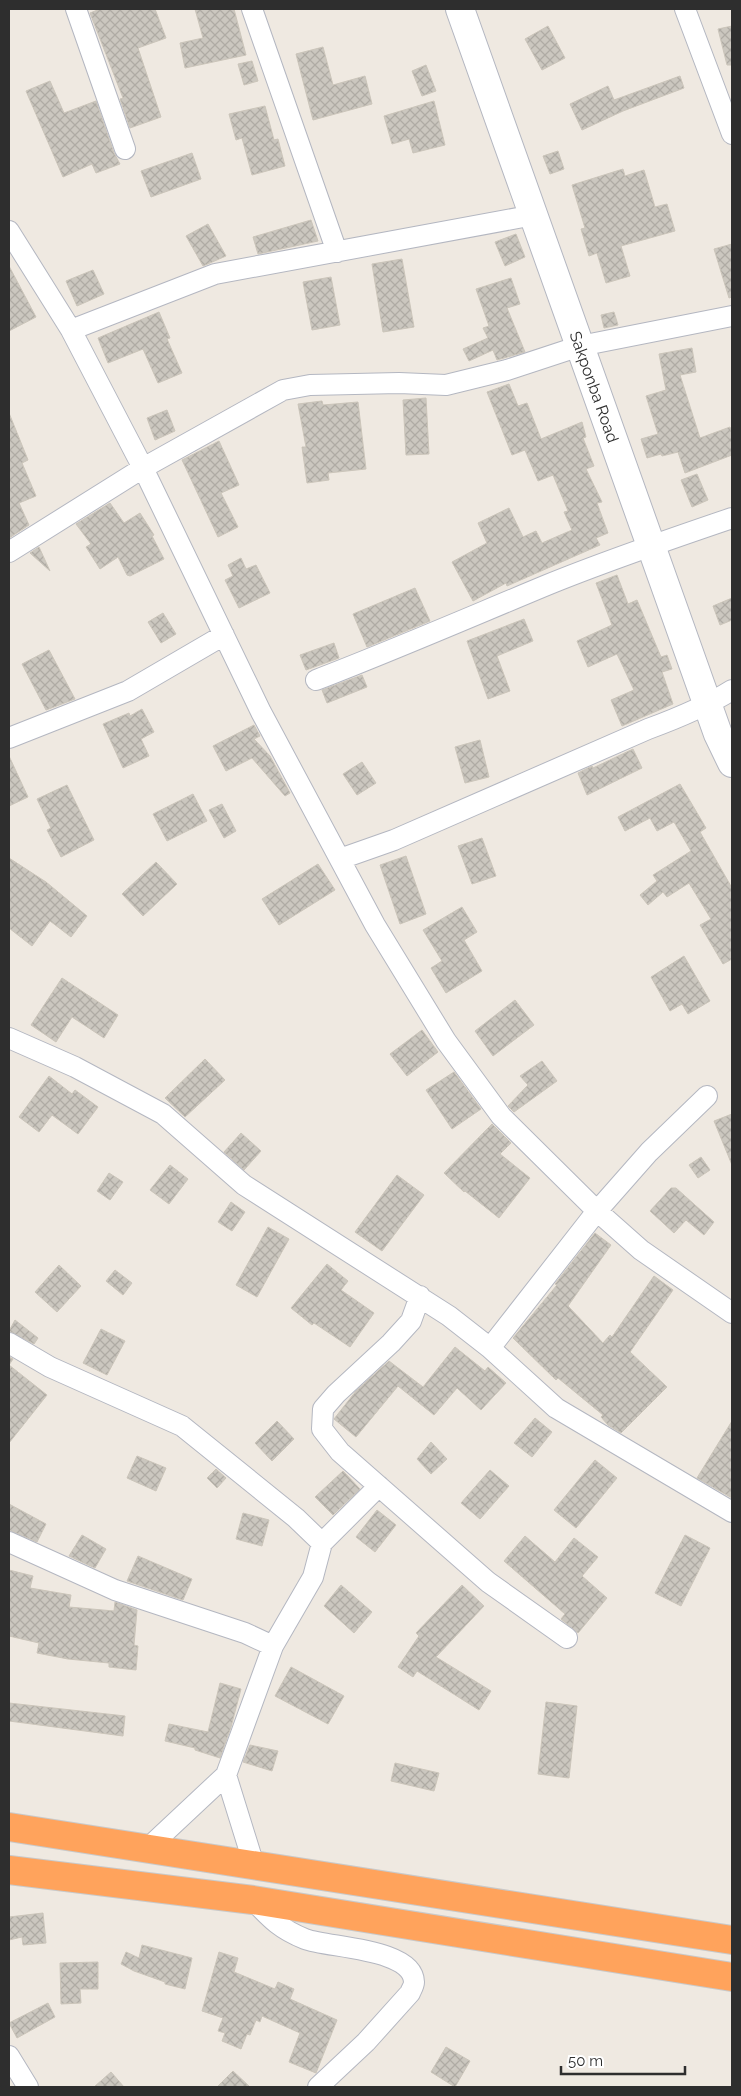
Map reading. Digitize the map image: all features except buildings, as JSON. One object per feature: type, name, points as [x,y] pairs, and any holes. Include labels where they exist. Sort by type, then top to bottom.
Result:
[{"type":"highway","points":[[9,1827],[732,1940]]},
{"type":"highway","points":[[9,1870],[253,1900],[732,1977]]},
{"type":"main road","name":"Sakponba Road","points":[[460,9],[718,734],[732,763]]},
{"type":"street","points":[[76,9],[126,149]]},
{"type":"street","points":[[252,9],[337,252]]},
{"type":"street","points":[[685,9],[732,134]]},
{"type":"street","points":[[71,330],[215,274],[534,215]]},
{"type":"street","points":[[9,231],[71,330],[143,468],[261,712],[375,925],[446,1041],[501,1116],[597,1210],[641,1250],[732,1313]]},
{"type":"street","points":[[9,552],[143,468],[283,390],[310,385],[400,383],[446,385],[507,370],[580,346],[732,316]]},
{"type":"street","points":[[316,680],[379,656],[549,584],[652,545],[732,518]]},
{"type":"street","points":[[9,738],[128,691],[224,635]]},
{"type":"street","points":[[340,859],[394,840],[566,764],[709,705],[732,690]]},
{"type":"street","points":[[9,1038],[75,1067],[163,1114],[244,1185],[449,1316],[490,1348],[556,1408],[732,1512]]},
{"type":"street","points":[[490,1348],[597,1210],[648,1152],[707,1096]]},
{"type":"street","points":[[420,1296],[411,1321],[323,1409],[322,1429],[340,1452],[488,1582],[567,1638]]},
{"type":"street","points":[[9,1343],[50,1367],[182,1426],[296,1518],[322,1543]]},
{"type":"street","points":[[148,1848],[226,1775],[273,1646],[313,1577],[322,1543],[379,1486]]},
{"type":"street","points":[[9,1542],[115,1590],[236,1630],[273,1646]]},
{"type":"street","points":[[226,1775],[254,1865]]},
{"type":"street","points":[[253,1900],[281,1928],[307,1940],[370,1951],[398,1961],[411,1973],[414,1983],[410,1993],[366,2042],[318,2087]]},
{"type":"street","points":[[9,2056],[28,2087]]}]
